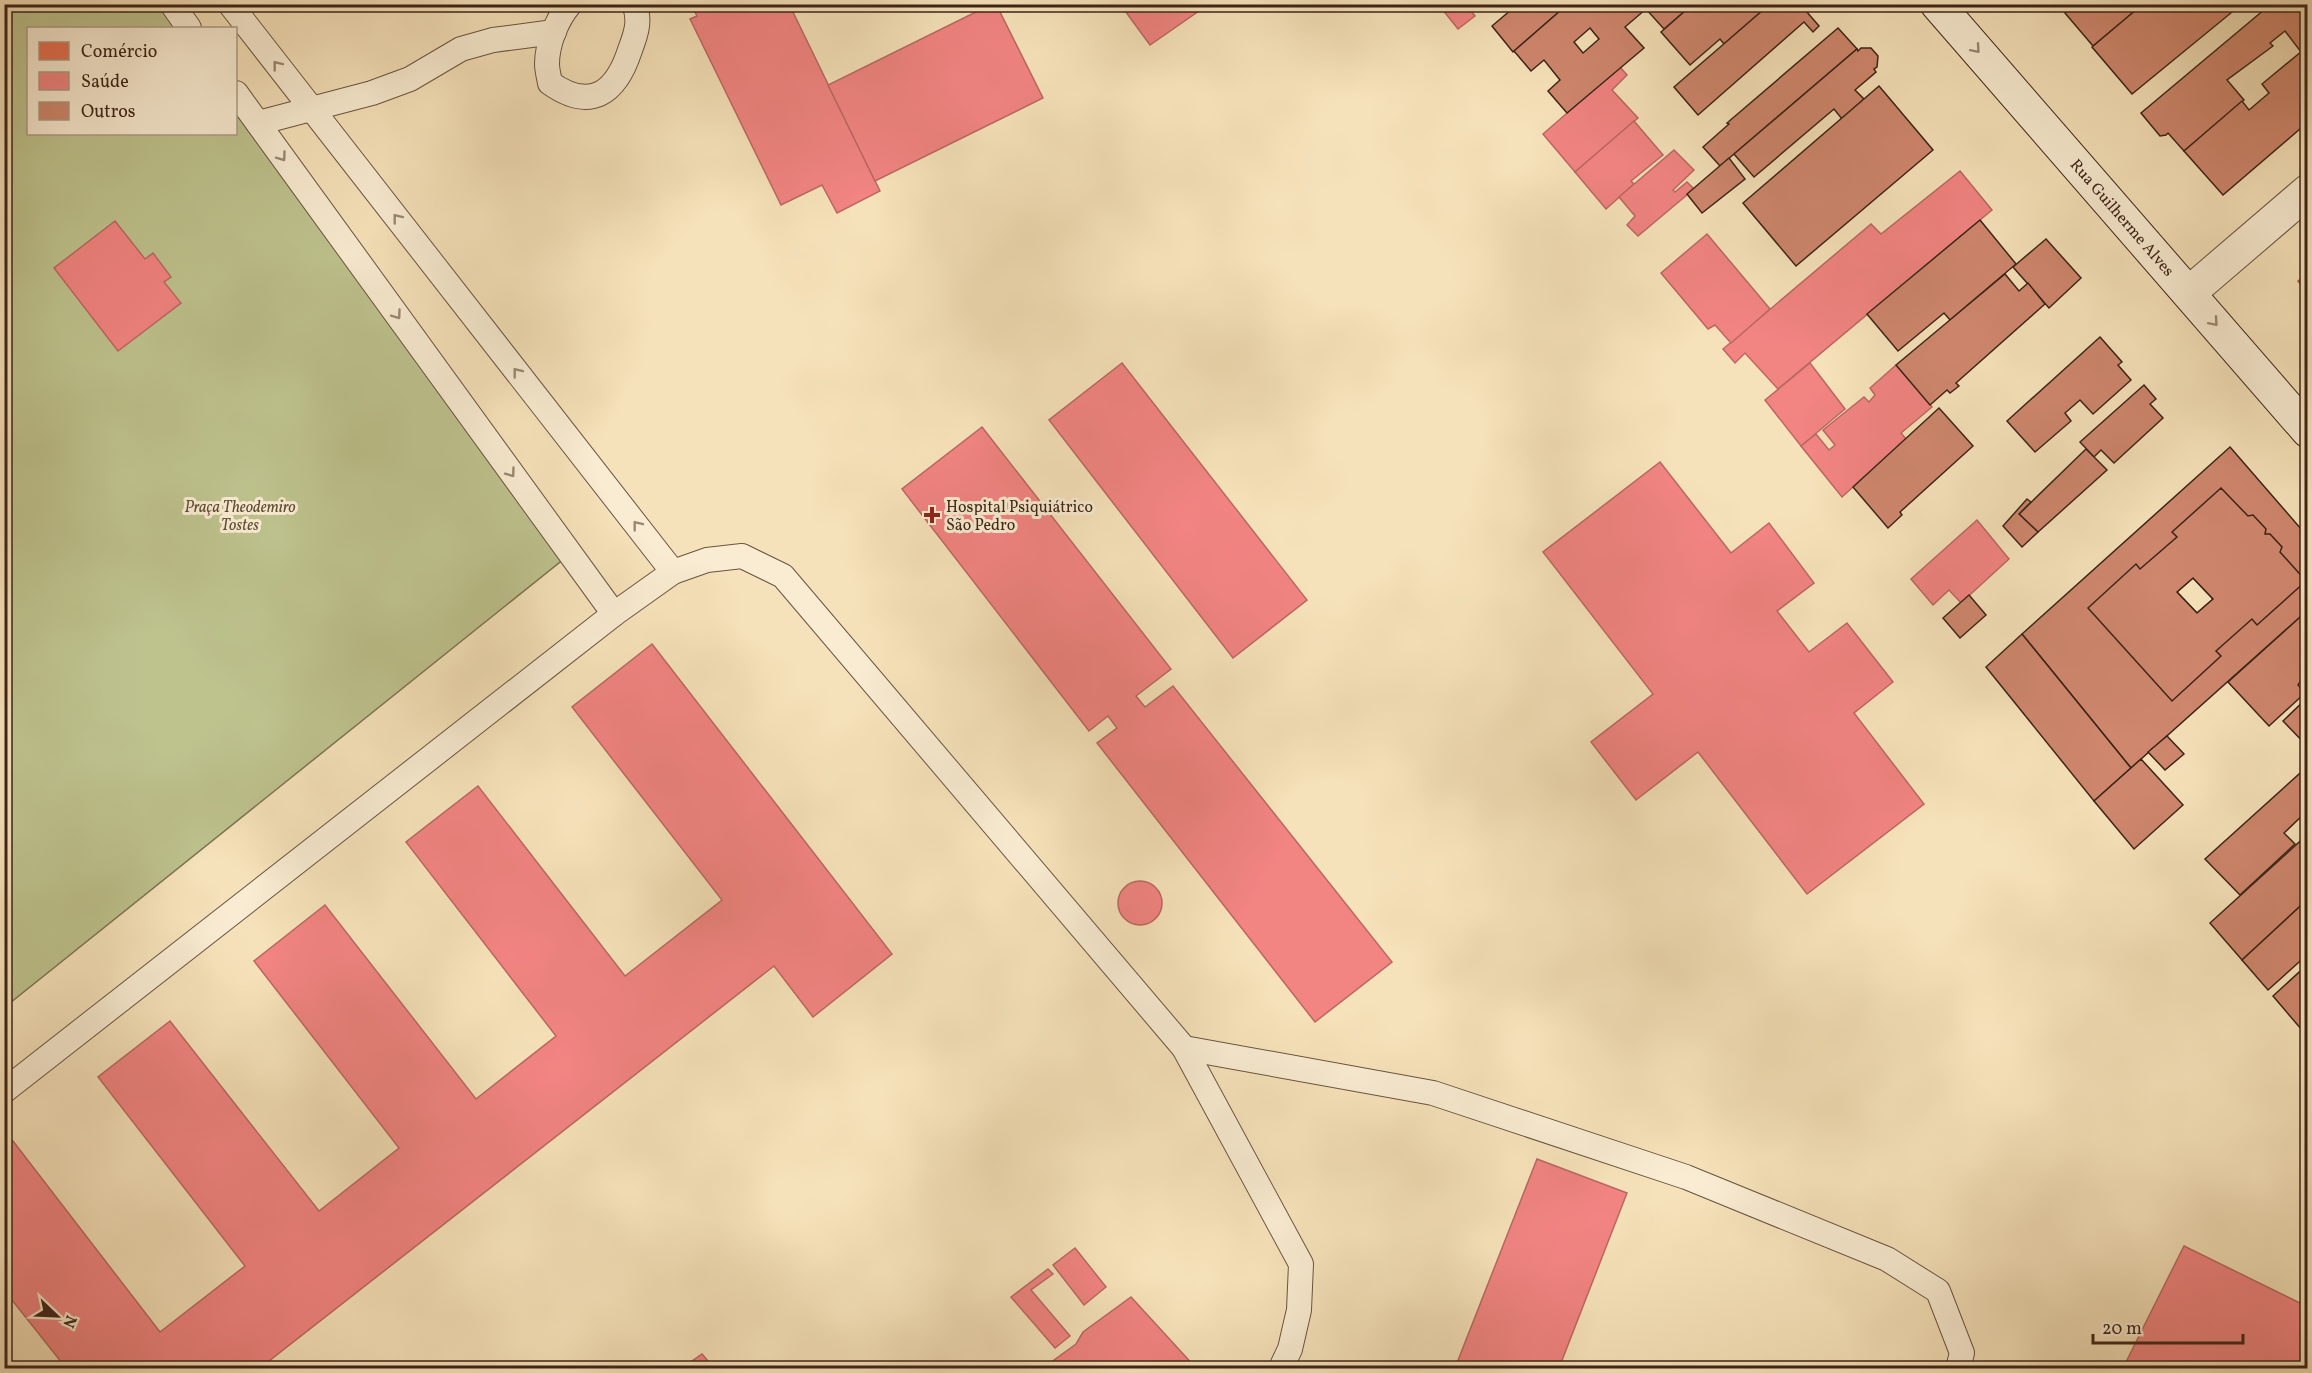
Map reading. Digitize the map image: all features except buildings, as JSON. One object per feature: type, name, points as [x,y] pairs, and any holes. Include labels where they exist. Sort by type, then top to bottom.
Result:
[{"type":"main road","name":"Rua Guilherme Alves","points":[[1937,4],[2307,431]]},
{"type":"main road","points":[[2189,293],[2307,191]]},
{"type":"lane","points":[[172,4],[188,27]]},
{"type":"lane","points":[[230,4],[673,572]]},
{"type":"lane","points":[[570,4],[563,12],[554,32],[547,64],[550,83],[564,93],[585,98],[608,90],[625,67],[638,27],[634,4]]},
{"type":"lane","points":[[258,123],[372,93],[410,79],[461,49],[493,40],[554,32]]},
{"type":"lane","points":[[237,94],[614,614]]},
{"type":"lane","points":[[4,1091],[614,614],[673,572],[707,560],[742,556],[783,576],[1184,1048],[1300,1264],[1299,1310],[1290,1349],[1281,1368]]},
{"type":"lane","points":[[1184,1048],[1433,1094],[1686,1178],[1887,1259],[1938,1291],[1962,1353],[1958,1368]]},
{"type":"green space","name":"Praça Theodemiro Tostes","points":[[5,5],[161,5],[178,27],[27,27],[27,135],[237,135],[237,107],[565,558],[5,1007]]},
{"type":"place","name":"Hospital Psiquiátrico São Pedro","points":[[932,515]]}]
